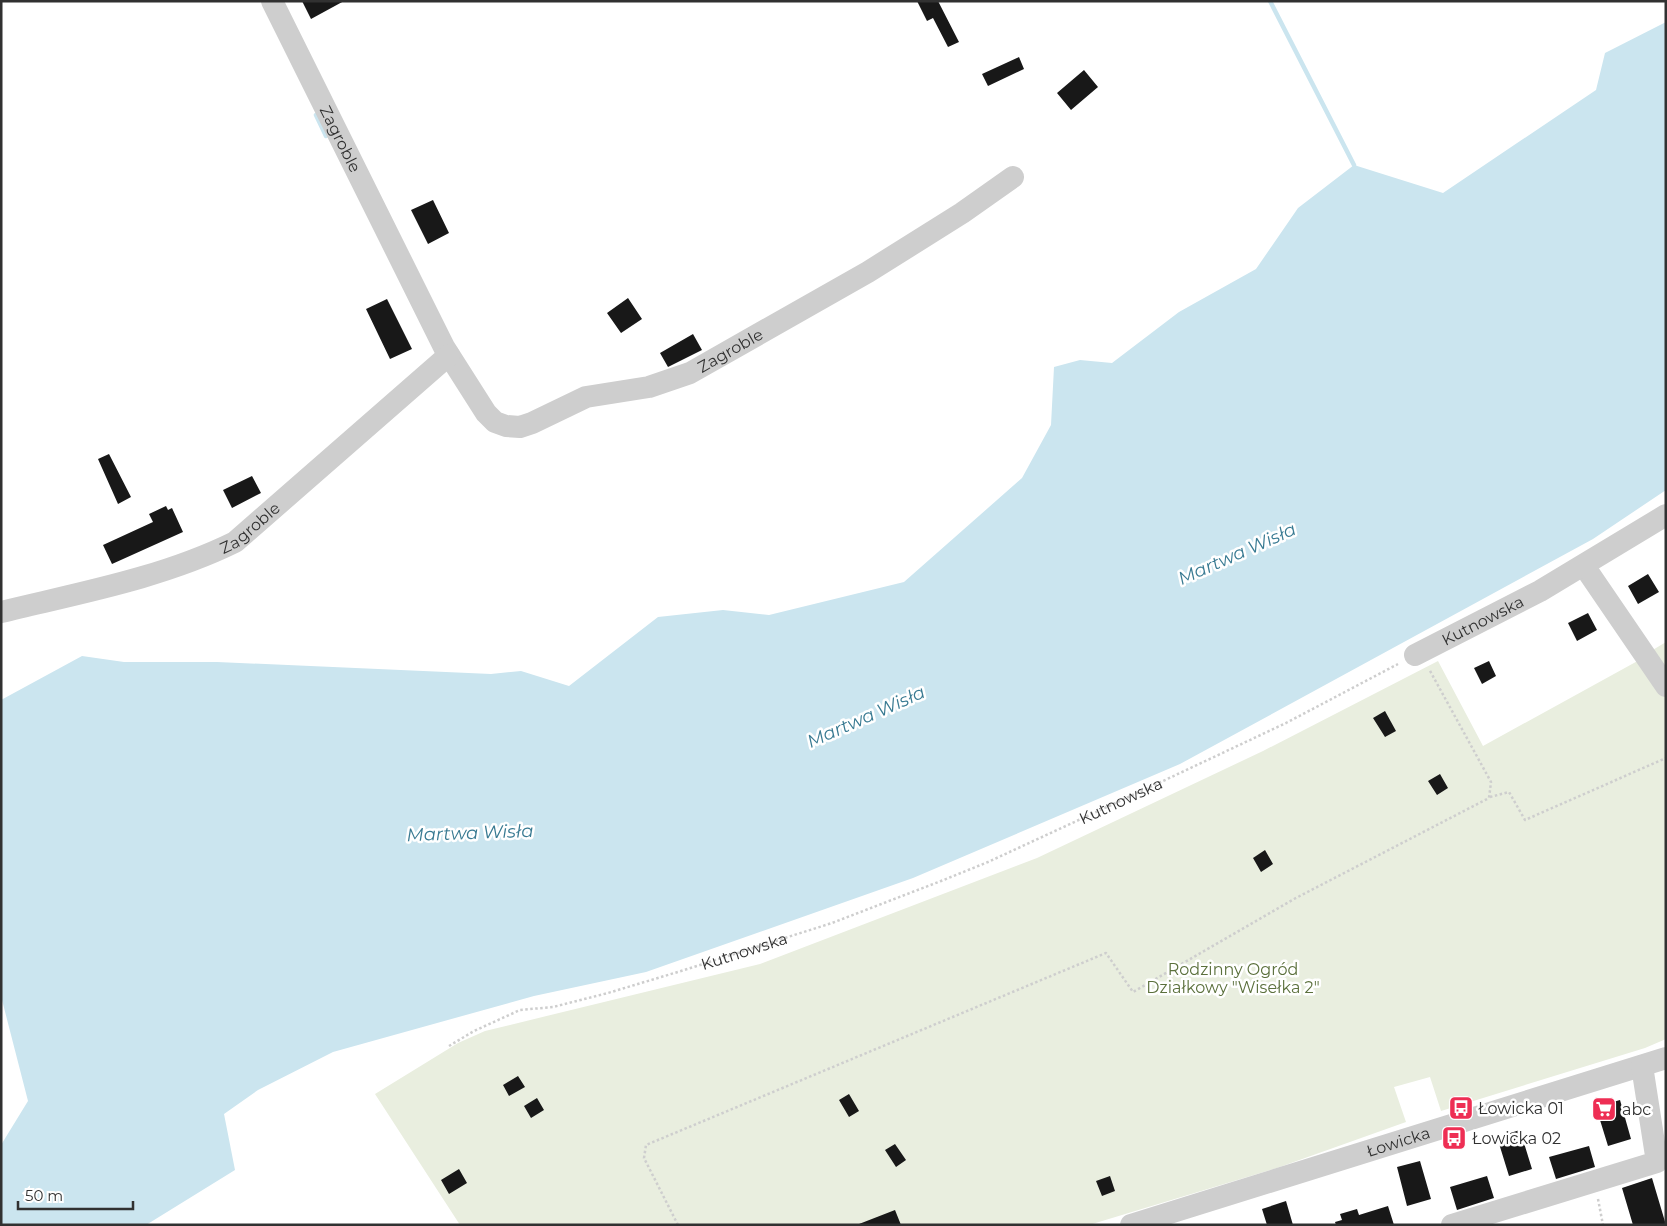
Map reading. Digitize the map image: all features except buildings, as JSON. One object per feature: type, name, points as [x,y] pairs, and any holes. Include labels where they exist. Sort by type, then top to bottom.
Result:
[{"type":"street","name":"Zagroble","points":[[272,1],[449,355],[486,413],[495,422],[506,426],[520,426],[532,423],[586,396],[671,381],[717,358],[868,272],[962,213],[1013,177]]},
{"type":"street","name":"Zagroble","points":[[1,612],[123,582],[198,558],[234,542],[449,355]]},
{"type":"street","name":"Kutnowska","points":[[1422,662],[1666,515]]},
{"type":"street","points":[[1584,566],[1666,686]]},
{"type":"street","name":"Łowicka","points":[[1142,1223],[1666,1058]]},
{"type":"street","points":[[1452,1225],[1657,1162],[1642,1066]]},
{"type":"path","points":[[1422,662],[1491,782],[1489,798]]},
{"type":"path","name":"Kutnowska","points":[[449,1046],[474,1031],[520,1010],[542,1008],[608,993],[832,922],[972,868],[1422,662]]},
{"type":"path","points":[[678,1225],[644,1158],[646,1145],[1106,953],[1133,992],[1294,898],[1489,798],[1509,792],[1525,820],[1666,758]]},
{"type":"path","points":[[1595,1181],[1603,1225]]},
{"type":"green space","points":[[1666,642],[1666,672],[1651,651]]},
{"type":"green space","name":"Rodzinny Ogród Działkowy \"Wisełka 2\"","points":[[1643,658],[1666,694],[1666,1039],[1645,1048],[1441,1111],[1430,1077],[1394,1087],[1406,1122],[1277,1168],[1089,1225],[460,1225],[375,1094],[458,1043],[485,1031],[760,964],[1037,858],[1263,751],[1438,661],[1483,746]]},
{"type":"water","name":"Martwa Wisła","points":[[1666,22],[1666,490],[1593,539],[1180,764],[913,878],[646,972],[534,996],[333,1052],[258,1090],[224,1114],[235,1170],[146,1225],[1,1225],[1,1145],[28,1101],[1,996],[1,700],[82,656],[124,662],[217,662],[491,674],[521,671],[569,686],[658,617],[723,610],[769,615],[904,582],[1022,478],[1051,425],[1054,367],[1080,360],[1112,363],[1179,312],[1256,269],[1298,208],[1354,165],[1443,193],[1596,90],[1605,53]]},
{"type":"waterway","points":[[1270,1],[1354,165]]},
{"type":"waterway","points":[[316,115],[326,136]]},
{"type":"place","name":"Łowicka 01","points":[[1461,1108]]},
{"type":"place","name":"abc","points":[[1604,1109]]},
{"type":"place","name":"Łowicka 02","points":[[1454,1138]]}]
